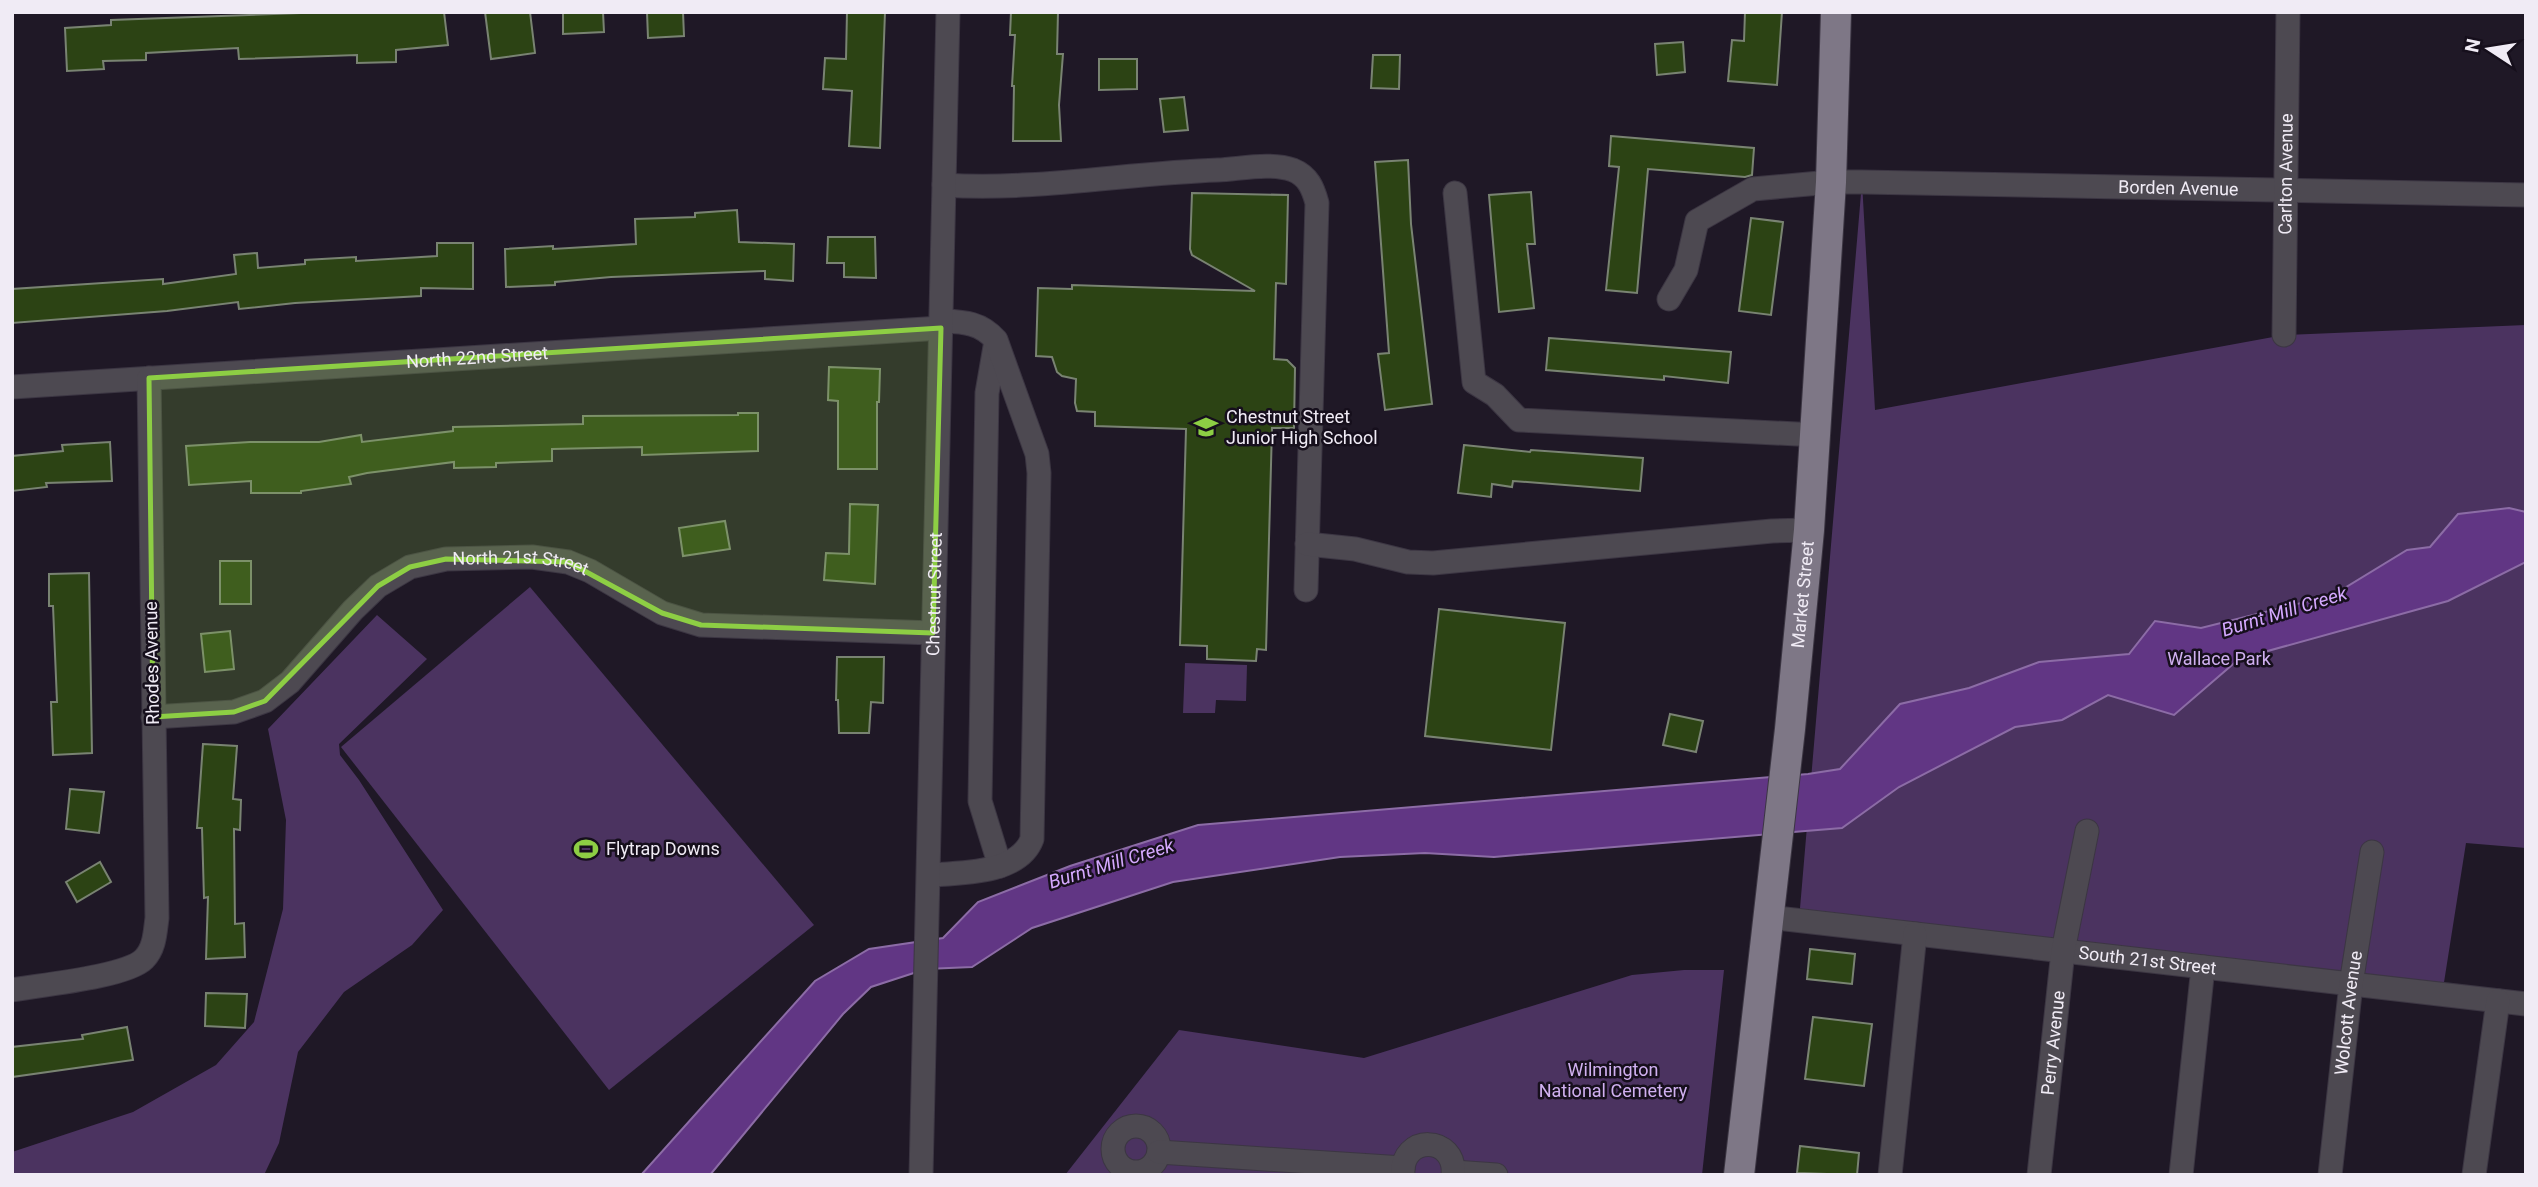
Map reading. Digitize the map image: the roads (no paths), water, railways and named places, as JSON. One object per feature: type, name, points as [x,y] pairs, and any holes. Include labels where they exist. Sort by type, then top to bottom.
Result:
[{"type":"main road","name":"Market Street","points":[[1739,1175],[1809,530],[1831,182],[1836,12]]},
{"type":"street","name":"Chestnut Street","points":[[921,1175],[948,12]]},
{"type":"street","name":"Carlton Avenue","points":[[2284,335],[2288,12]]},
{"type":"street","points":[[944,185],[983,187],[1276,167],[1292,170],[1304,177],[1313,188],[1317,203],[1306,590]]},
{"type":"street","name":"Borden Avenue","points":[[1669,299],[1685,270],[1697,220],[1753,188],[1831,182],[2526,195]]},
{"type":"street","points":[[1455,193],[1474,382],[1495,395],[1519,420],[1816,435]]},
{"type":"street","name":"North 22nd Street","points":[[12,387],[970,322],[988,331],[996,340]]},
{"type":"street","points":[[996,340],[987,393],[980,801],[1000,866]]},
{"type":"street","points":[[929,875],[982,871],[1000,866],[1028,849],[1032,839],[1039,473],[1037,454],[996,340]]},
{"type":"street","name":"Rhodes Avenue","points":[[12,990],[103,975],[126,968],[143,960],[152,947],[157,918],[149,378]]},
{"type":"street","points":[[1307,544],[1355,549],[1408,562],[1433,563],[1772,531],[1809,530]]},
{"type":"street","name":"North 21st Street","points":[[153,717],[234,712],[265,701],[290,682],[353,610],[378,586],[410,567],[446,559],[532,557],[568,562],[590,571],[662,613],[701,625],[933,633]]},
{"type":"street","name":"Perry Avenue","points":[[2039,1175],[2063,951],[2087,831]]},
{"type":"street","name":"Wolcott Avenue","points":[[2329,1175],[2351,984],[2372,852]]},
{"type":"street","name":"South 21st Street","points":[[1768,917],[2526,1004]]},
{"type":"street","points":[[1890,1175],[1915,934]]},
{"type":"street","points":[[2181,1175],[2203,967]]},
{"type":"street","points":[[2474,1175],[2498,1001]]},
{"type":"street","points":[[1159,1152],[1403,1171],[1405,1159],[1417,1147],[1435,1145],[1449,1155],[1454,1173],[1496,1175]]},
{"type":"water","name":"Burnt Mill Creek","points":[[2509,508],[2526,512],[2526,562],[2448,601],[2239,659],[2174,715],[2108,695],[2062,720],[2015,727],[1899,787],[1842,828],[1494,857],[1425,853],[1340,857],[1173,882],[1032,928],[972,967],[926,969],[871,987],[843,1014],[710,1175],[641,1175],[815,981],[869,949],[943,938],[978,902],[1070,866],[1198,825],[1808,774],[1840,769],[1900,704],[1969,688],[2039,662],[2129,654],[2155,621],[2201,628],[2333,595],[2407,550],[2430,547],[2458,514]]},
{"type":"place","name":"Chestnut Street Junior High School","points":[[1206,427]]},
{"type":"place","name":"Flytrap Downs","points":[[586,849]]},
{"type":"park label","name":"Wallace Park","points":[[2219,659]]},
{"type":"park label","name":"Wilmington National Cemetery","points":[[1613,1080]]}]
